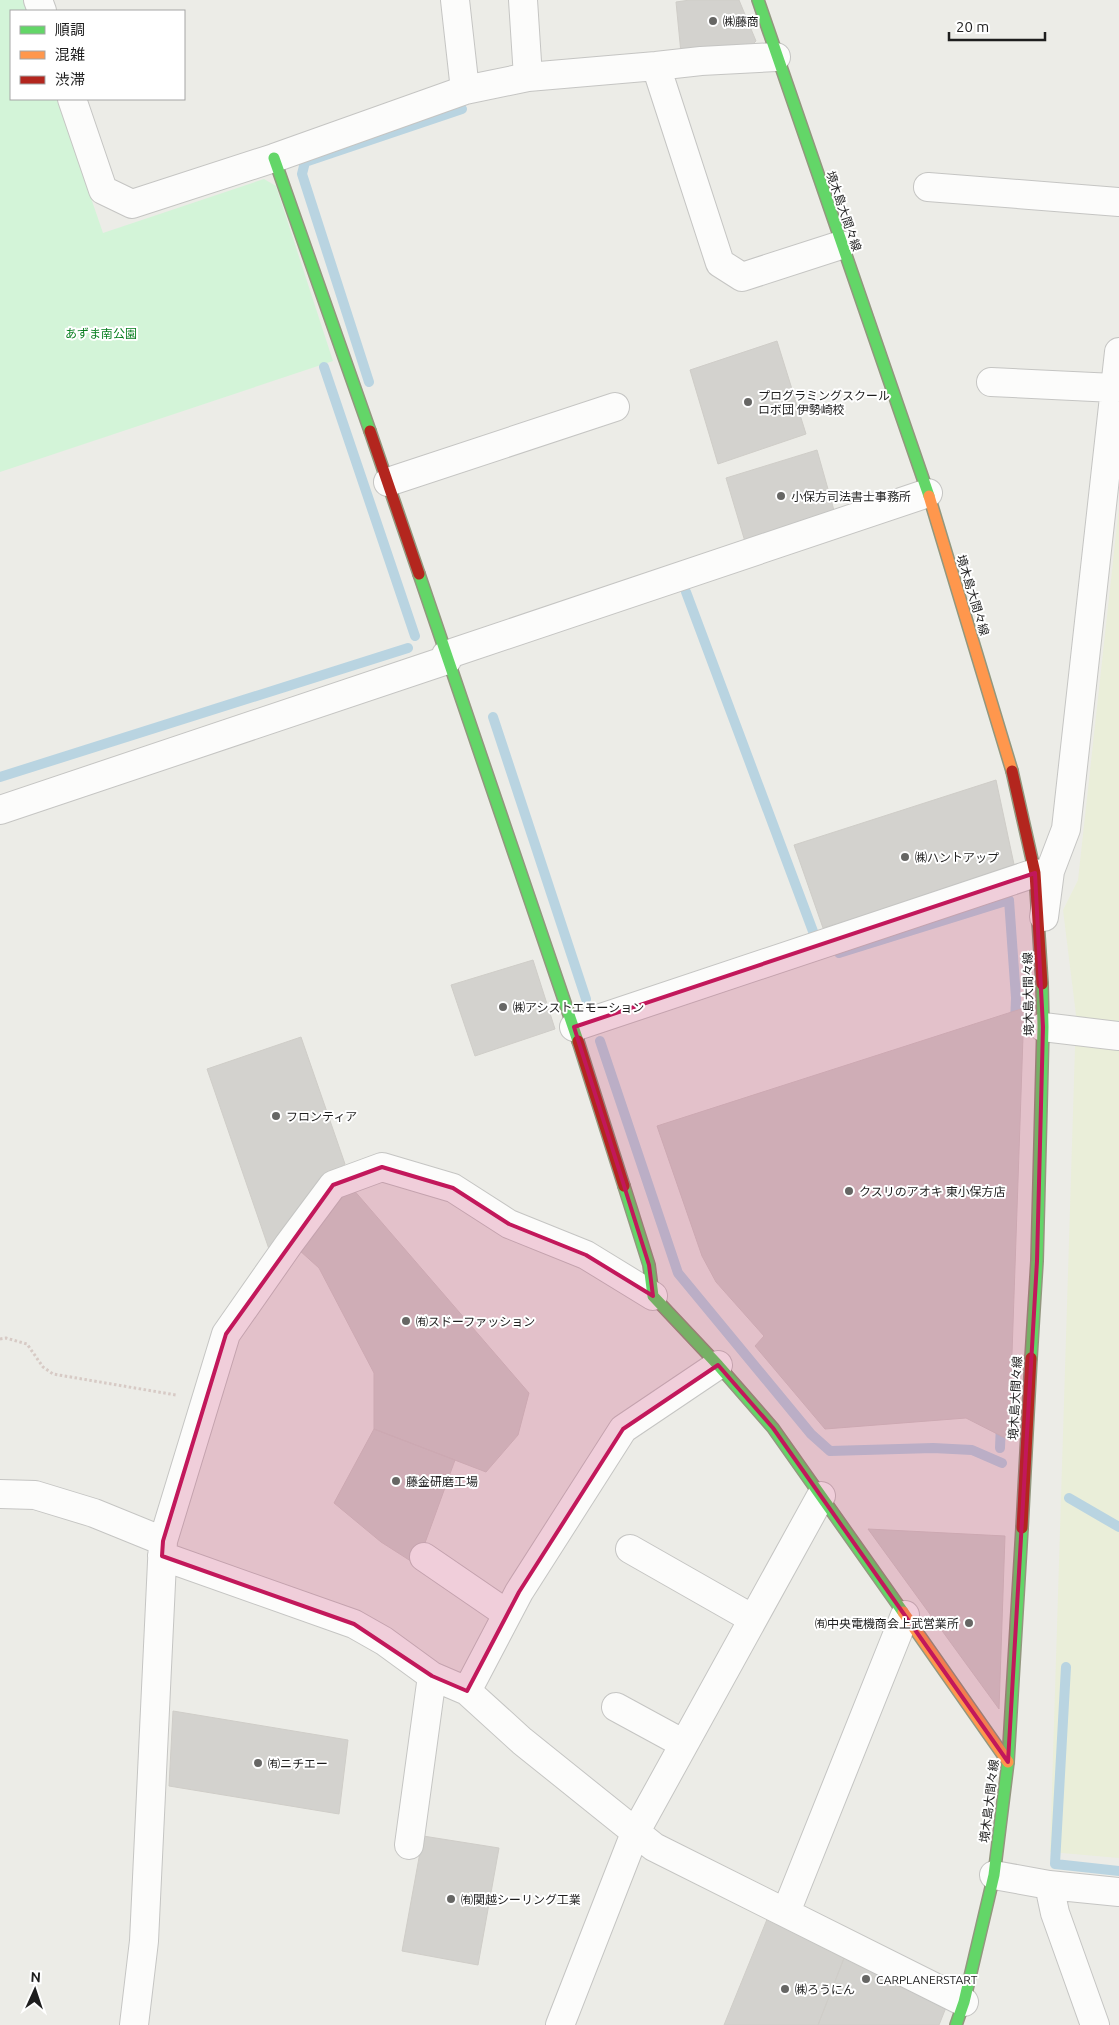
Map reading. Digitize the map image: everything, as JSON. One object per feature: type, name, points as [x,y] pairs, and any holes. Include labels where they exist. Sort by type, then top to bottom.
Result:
[{"type":"main road","name":"境木島大間々線","points":[[758,0],[776,57],[928,493],[1012,769],[1035,873],[1040,938],[1043,1027],[1037,1261],[1008,1762],[994,1875],[960,2014]]},
{"type":"main road","points":[[274,158],[388,482],[574,1026],[649,1265],[653,1296],[718,1365],[773,1428],[1008,1762]]},
{"type":"street","points":[[455,0],[465,90]]},
{"type":"street","points":[[523,0],[528,77]]},
{"type":"street","points":[[72,100],[103,190],[132,204],[274,158],[465,90],[528,77],[701,61],[776,57]]},
{"type":"street","points":[[656,66],[720,264],[742,277],[841,245]]},
{"type":"street","points":[[928,187],[1119,202]]},
{"type":"street","points":[[1040,938],[1050,871],[1066,829],[1119,352]]},
{"type":"street","points":[[990,382],[1115,400]]},
{"type":"street","points":[[388,482],[615,407]]},
{"type":"street","points":[[0,810],[928,493]]},
{"type":"street","points":[[574,1026],[1035,873]]},
{"type":"street","points":[[1043,1027],[1119,1036]]},
{"type":"street","points":[[134,2025],[144,1941],[162,1549],[226,1334],[294,1236],[333,1185],[382,1167],[452,1188],[509,1224],[586,1255],[653,1296]]},
{"type":"street","points":[[467,1691],[507,1614],[576,1501],[624,1429],[718,1365]]},
{"type":"street","points":[[0,1494],[35,1495],[94,1513],[162,1549],[354,1624],[384,1641],[432,1676],[467,1691],[522,1741],[635,1834],[654,1847],[786,1912],[960,2014]]},
{"type":"street","points":[[560,2025],[635,1834],[821,1496]]},
{"type":"street","points":[[630,1549],[753,1619]]},
{"type":"street","points":[[424,1557],[507,1614]]},
{"type":"street","points":[[786,1912],[905,1615]]},
{"type":"street","points":[[410,1845],[432,1676]]},
{"type":"street","points":[[616,1706],[684,1744]]},
{"type":"street","points":[[994,1875],[1049,1885],[1119,1892]]},
{"type":"street","points":[[1049,1885],[1055,1913],[1095,2025]]},
{"type":"path","points":[[0,1339],[6,1338],[27,1344],[43,1367],[53,1374],[206,1402]]},
{"type":"highlighted area","points":[[1035,873],[1043,1027],[1037,1261],[1008,1762],[773,1428],[718,1365],[623,1429],[519,1592],[467,1691],[432,1676],[354,1624],[162,1556],[163,1541],[226,1334],[333,1185],[382,1167],[453,1188],[509,1224],[586,1255],[653,1296],[649,1265],[574,1027]]},
{"type":"green space","name":"あずま南公園","points":[[0,0],[24,0],[27,10],[10,10],[10,100],[57,100],[103,233],[264,179],[276,186],[333,361],[0,472]]},
{"type":"green space","points":[[1119,507],[1119,1858],[1050,1852],[1076,1015],[1063,910],[1078,880]]},
{"type":"building","name":"㈱藤商","points":[[690,0],[739,0],[756,41],[751,46],[681,53],[676,2]]},
{"type":"building","name":"プログラミングスクール ロボ団 伊勢崎校","points":[[777,341],[806,434],[718,464],[690,370]]},
{"type":"building","name":"小保方司法書士事務所","points":[[817,450],[835,514],[746,545],[726,478]]},
{"type":"building","name":"㈱ハントアップ","points":[[996,780],[1015,869],[823,928],[794,845]]},
{"type":"building","name":"㈱アシストエモーション","points":[[533,960],[555,1029],[475,1056],[451,985]]},
{"type":"building","name":"クスリのアオキ 東小保方店","points":[[1024,1008],[1009,1440],[966,1418],[825,1429],[755,1346],[764,1336],[716,1282],[702,1256],[657,1126]]},
{"type":"building","name":"フロンティア","points":[[301,1037],[345,1164],[339,1168],[270,1252],[207,1069]]},
{"type":"building","name":"㈲スドーファッション","points":[[352,1188],[529,1393],[518,1435],[486,1472],[374,1429],[374,1373],[319,1268],[299,1250],[347,1191]]},
{"type":"building","name":"藤金研磨工場","points":[[374,1429],[455,1460],[417,1565],[381,1542],[334,1503]]},
{"type":"building","name":"㈲中央電機商会上武営業所","points":[[868,1529],[1005,1536],[999,1709]]},
{"type":"building","name":"㈲ニチエー","points":[[173,1711],[348,1740],[339,1814],[169,1786]]},
{"type":"building","name":"㈲関越シーリング工業","points":[[423,1836],[499,1848],[478,1965],[402,1951]]},
{"type":"building","name":"㈱ろうにん","points":[[770,1912],[846,1953],[818,2025],[724,2025]]},
{"type":"building","name":"CARPLANERSTART","points":[[846,1953],[947,2005],[939,2025],[818,2025]]},
{"type":"waterway","points":[[369,382],[302,174],[305,162],[462,109]]},
{"type":"waterway","points":[[324,367],[415,636]]},
{"type":"waterway","points":[[686,592],[814,934]]},
{"type":"waterway","points":[[0,777],[408,648]]},
{"type":"waterway","points":[[493,717],[586,999]]},
{"type":"waterway","points":[[839,953],[1009,900],[1016,998],[1015,1023]]},
{"type":"waterway","points":[[600,1041],[678,1273],[811,1434],[830,1451],[933,1448],[972,1450],[1002,1463]]},
{"type":"waterway","points":[[1000,1448],[1001,1423]]},
{"type":"waterway","points":[[1069,1498],[1119,1527]]},
{"type":"waterway","points":[[1066,1667],[1055,1864],[1119,1871]]},
{"type":"traffic: fast","points":[[758,0],[929,496]]},
{"type":"traffic: fast","points":[[274,158],[370,431]]},
{"type":"traffic: fast","points":[[419,574],[578,1041]]},
{"type":"traffic: fast","points":[[1031,1358],[1037,1261],[1043,1027],[1042,984]]},
{"type":"traffic: fast","points":[[624,1186],[649,1265],[653,1296],[718,1365],[773,1428],[903,1612]]},
{"type":"traffic: fast","points":[[956,2025],[964,2002],[994,1875],[1008,1762],[1022,1528]]},
{"type":"traffic: slow","points":[[929,496],[1012,771]]},
{"type":"traffic: slow","points":[[903,1612],[1008,1762]]},
{"type":"traffic: jam","points":[[370,431],[419,574]]},
{"type":"traffic: jam","points":[[1012,771],[1035,873],[1042,984]]},
{"type":"traffic: jam","points":[[578,1041],[624,1186]]},
{"type":"traffic: jam","points":[[1022,1528],[1031,1358]]},
{"type":"place","name":"㈱藤商","points":[[713,21]]},
{"type":"place","name":"プログラミングスクール ロボ団 伊勢崎校","points":[[748,402]]},
{"type":"place","name":"小保方司法書士事務所","points":[[781,496]]},
{"type":"place","name":"㈱ハントアップ","points":[[905,857]]},
{"type":"place","name":"㈱アシストエモーション","points":[[503,1007]]},
{"type":"place","name":"フロンティア","points":[[276,1116]]},
{"type":"place","name":"クスリのアオキ 東小保方店","points":[[849,1191]]},
{"type":"place","name":"㈲スドーファッション","points":[[406,1321]]},
{"type":"place","name":"藤金研磨工場","points":[[396,1481]]},
{"type":"place","name":"㈲中央電機商会上武営業所","points":[[969,1623]]},
{"type":"place","name":"㈲ニチエー","points":[[258,1763]]},
{"type":"place","name":"㈲関越シーリング工業","points":[[451,1899]]},
{"type":"place","name":"CARPLANERSTART","points":[[866,1979]]},
{"type":"place","name":"㈱ろうにん","points":[[785,1989]]}]
